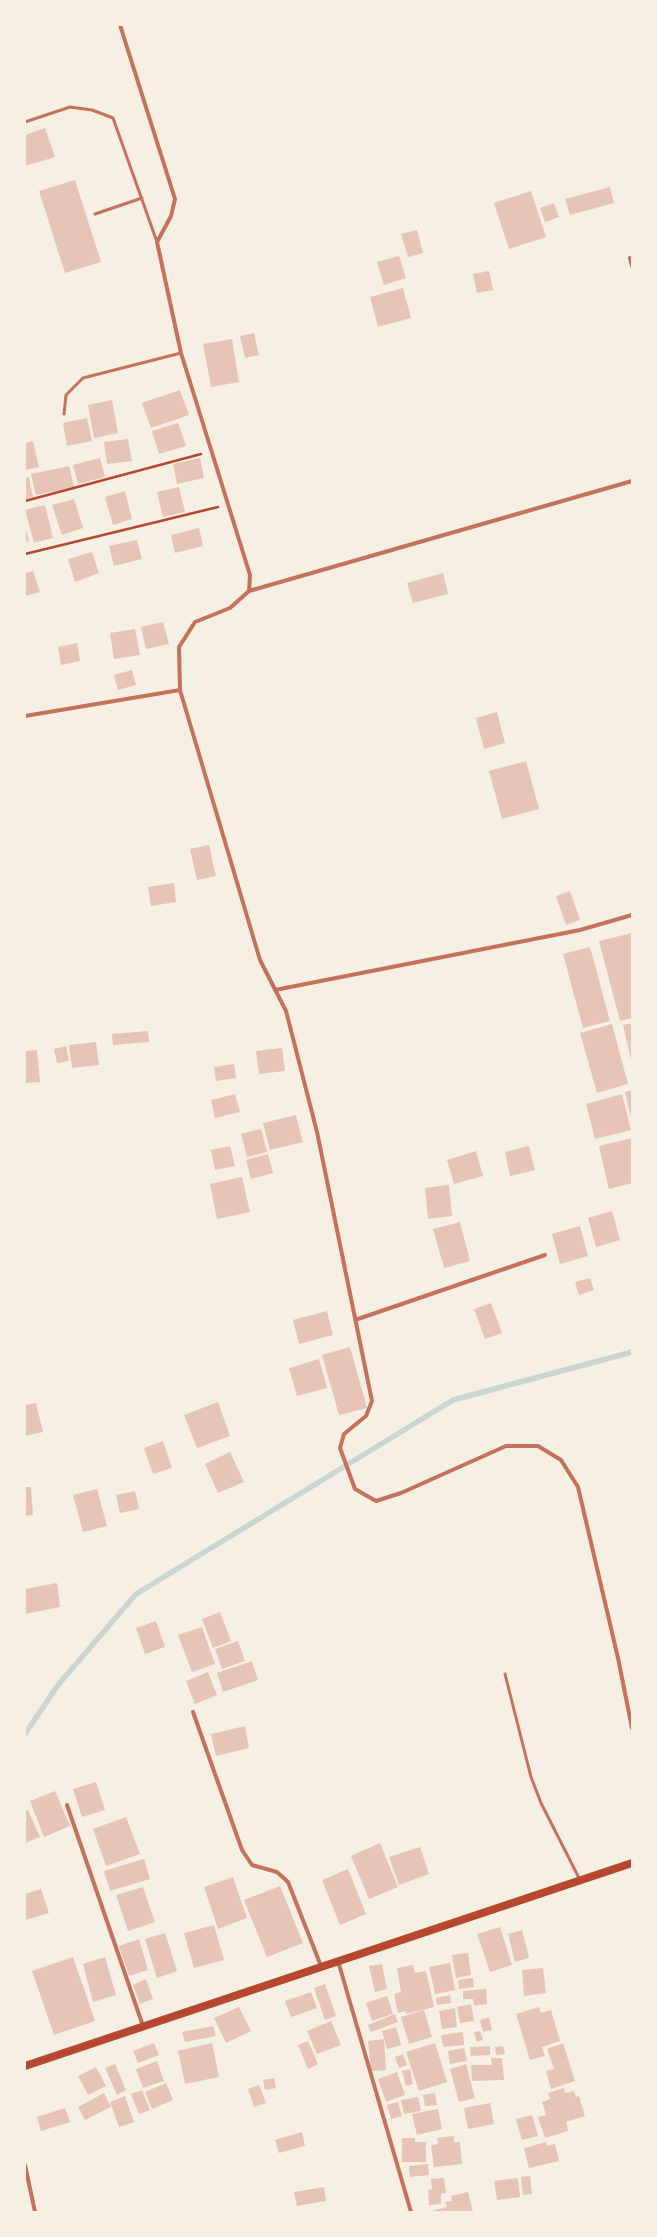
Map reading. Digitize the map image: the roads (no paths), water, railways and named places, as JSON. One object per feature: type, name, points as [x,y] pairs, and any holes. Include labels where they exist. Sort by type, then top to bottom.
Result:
[{"type":"main road","points":[[25,2066],[338,1960],[632,1863]]},
{"type":"street","points":[[120,25],[175,199],[171,216],[157,242],[181,354],[250,574],[249,590]]},
{"type":"street","points":[[630,258],[632,266]]},
{"type":"street","points":[[632,481],[249,590],[230,608],[195,622],[178,647],[180,690],[260,960],[286,1011],[317,1132],[372,1401],[366,1416],[344,1434],[340,1448],[356,1489],[376,1501],[401,1493],[506,1446],[538,1446],[561,1460],[578,1487],[618,1658],[632,1728]]},
{"type":"street","points":[[25,716],[180,690]]},
{"type":"street","points":[[275,990],[580,930],[632,915]]},
{"type":"street","points":[[355,1320],[544,1255]]},
{"type":"street","points":[[193,1712],[242,1850],[252,1865],[277,1872],[288,1882],[321,1966]]},
{"type":"street","points":[[67,1805],[143,2026]]},
{"type":"street","points":[[338,1960],[411,2212]]},
{"type":"street","points":[[25,2165],[35,2212]]},
{"type":"lane","points":[[25,122],[70,107],[92,110],[112,118],[157,242]]},
{"type":"lane","points":[[95,214],[142,198]]},
{"type":"lane","points":[[64,414],[66,395],[83,378],[181,354]]},
{"type":"lane","points":[[506,1674],[531,1777],[541,1803],[580,1880]]},
{"type":"waterway","points":[[25,1734],[58,1685],[136,1594],[453,1400],[632,1352]]}]
